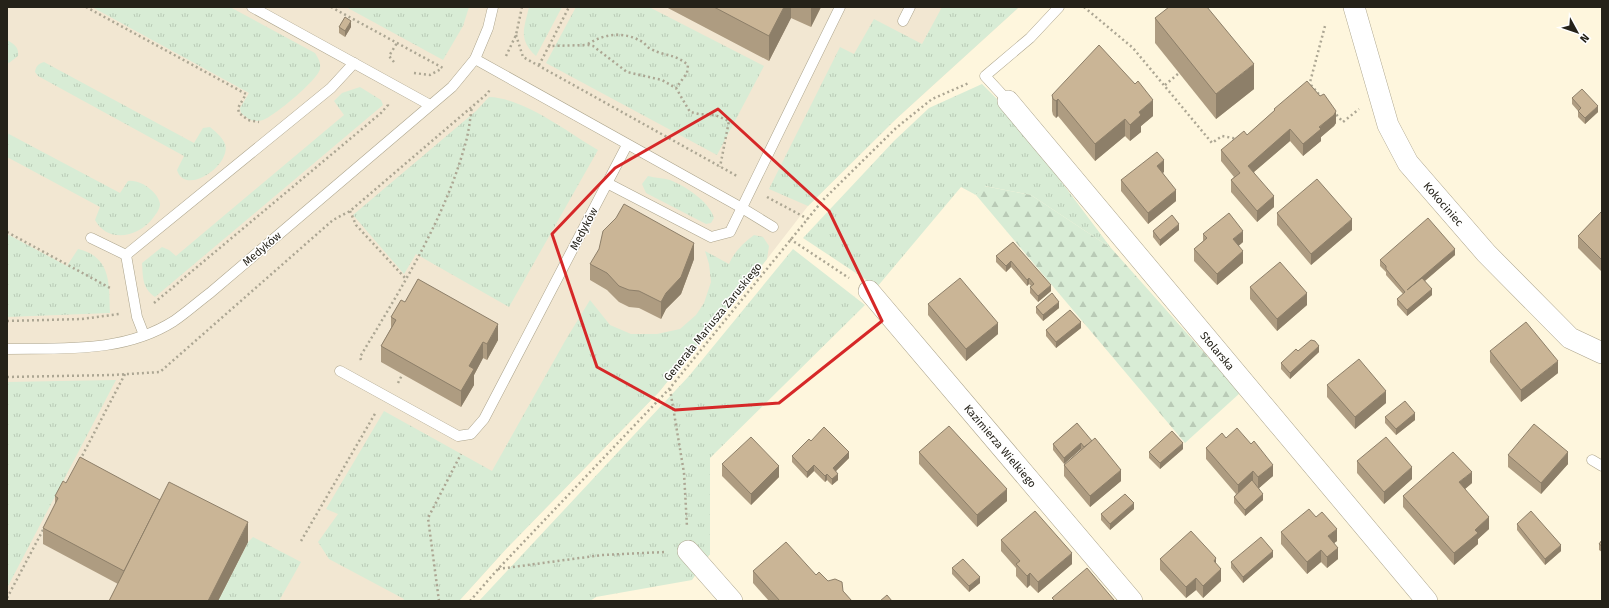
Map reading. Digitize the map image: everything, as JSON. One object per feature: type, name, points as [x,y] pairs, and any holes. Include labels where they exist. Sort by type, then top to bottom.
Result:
[{"type":"street","name":"Kokociniec","points":[[1354,7],[1388,125],[1408,163],[1486,253],[1570,338],[1602,353]]},
{"type":"street","name":"Stolarska","points":[[1008,101],[1427,601]]},
{"type":"street","name":"Kazimierza Wielkiego","points":[[869,291],[1132,601]]},
{"type":"street","points":[[688,551],[732,601]]},
{"type":"lane","points":[[252,7],[430,105]]},
{"type":"lane","name":"Medyków","points":[[7,349],[95,347],[120,344],[144,335],[173,321],[210,293],[452,87],[475,60],[488,28],[493,7]]},
{"type":"lane","points":[[607,183],[711,237],[730,232],[840,7]]},
{"type":"lane","points":[[903,21],[910,7]]},
{"type":"lane","points":[[1008,101],[985,76],[1030,38],[1059,7]]},
{"type":"lane","points":[[475,60],[742,208],[773,227]]},
{"type":"lane","points":[[126,255],[331,88],[354,64]]},
{"type":"lane","name":"Medyków","points":[[471,434],[484,419],[627,145]]},
{"type":"lane","points":[[91,238],[126,255]]},
{"type":"lane","points":[[126,255],[137,318],[144,335]]},
{"type":"lane","points":[[340,370],[458,436],[471,434]]},
{"type":"lane","points":[[1592,460],[1602,466]]},
{"type":"path","points":[[86,7],[246,94],[238,108],[238,113],[242,117],[254,122],[266,120]]},
{"type":"path","points":[[331,7],[337,8],[396,43],[443,68],[430,75],[415,74],[409,70]]},
{"type":"path","points":[[539,65],[569,7]]},
{"type":"path","points":[[1084,7],[1133,48],[1165,84],[1212,143],[1222,136],[1244,140]]},
{"type":"path","points":[[1305,90],[1311,85],[1325,26]]},
{"type":"path","points":[[516,35],[523,57],[720,167],[767,197],[808,219]]},
{"type":"path","points":[[549,46],[588,44],[598,38],[609,35],[631,37],[650,49],[679,57],[688,65],[687,73],[676,88]]},
{"type":"path","points":[[396,43],[388,56],[396,64]]},
{"type":"path","points":[[588,44],[613,59],[627,72],[662,80],[676,88],[690,112],[715,115],[729,120],[720,167]]},
{"type":"path","points":[[1165,84],[1179,73]]},
{"type":"path","name":"Generała Mariusza Zaruskiego","points":[[470,601],[498,569],[670,388],[823,200],[896,128],[932,99],[985,76]]},
{"type":"path","points":[[1311,85],[1325,101]]},
{"type":"path","points":[[7,321],[82,319],[116,315],[135,308],[156,303],[381,113],[388,105],[385,97]]},
{"type":"path","points":[[1329,106],[1343,122],[1357,110],[1381,101]]},
{"type":"path","points":[[362,364],[360,357],[406,279],[449,193],[466,144],[472,106]]},
{"type":"path","points":[[350,211],[356,225],[406,279]]},
{"type":"path","points":[[773,227],[869,291]]},
{"type":"path","points":[[7,232],[113,289],[113,296]]},
{"type":"path","points":[[77,465],[126,374]]},
{"type":"path","points":[[398,383],[402,375]]},
{"type":"path","points":[[498,569],[602,554],[688,551],[684,473],[670,388]]},
{"type":"path","points":[[301,541],[378,408]]},
{"type":"path","points":[[438,601],[428,518],[471,434]]},
{"type":"path","points":[[7,598],[48,521]]},
{"type":"highlighted area","points":[[718,109],[829,211],[882,321],[779,403],[675,410],[597,367],[552,234],[615,168]]},
{"type":"shaded area","points":[[7,7],[1019,7],[896,119],[808,206],[659,392],[506,549],[459,601],[7,601]]},
{"type":"green space","points":[[92,7],[230,7],[315,53],[320,62],[320,69],[312,81],[285,105],[263,120],[254,121],[243,115],[240,108],[249,93]]},
{"type":"green space","points":[[346,7],[469,7],[463,26],[443,60]]},
{"type":"green space","points":[[529,7],[562,7],[536,56],[530,50],[524,33]]},
{"type":"green space","points":[[576,7],[649,7],[764,66],[717,155],[546,63]]},
{"type":"green space","points":[[942,7],[1019,7],[896,119],[808,206],[769,189],[840,47],[854,54],[874,19],[922,44]]},
{"type":"green space","points":[[7,40],[16,46],[18,50],[18,56],[9,63],[7,62]]},
{"type":"green space","points":[[44,62],[194,143],[203,128],[210,127],[221,137],[225,144],[225,152],[222,161],[207,175],[198,179],[189,180],[182,177],[177,170],[184,156],[38,76],[35,72],[36,68],[39,64]]},
{"type":"green space","points":[[982,84],[1006,108],[1111,248],[1031,195],[985,186],[976,195],[961,187],[877,287],[803,238],[894,141],[929,108]]},
{"type":"green space","points":[[360,87],[381,100],[383,105],[155,297],[151,294],[145,286],[142,263],[162,247],[169,250],[176,256],[344,115],[334,101],[342,93]]},
{"type":"green space","points":[[489,97],[516,103],[531,109],[598,150],[509,307],[416,254],[404,274],[353,215],[476,111]]},
{"type":"green space","points":[[7,133],[120,193],[128,181],[143,184],[148,187],[158,198],[160,204],[159,210],[147,225],[140,230],[124,235],[115,235],[108,232],[101,228],[95,220],[100,207],[7,157]]},
{"type":"green space","points":[[648,176],[670,180],[696,195],[711,212],[714,218],[711,223],[706,224],[646,193],[642,184]]},
{"type":"green space","points":[[984,186],[1031,195],[1111,248],[1240,393],[1185,443],[976,195]]},
{"type":"green space","points":[[7,234],[67,266],[78,249],[97,258],[103,265],[106,274],[110,313],[7,317]]},
{"type":"green space","points":[[754,235],[763,237],[769,246],[767,259],[659,392],[506,549],[459,601],[403,601],[404,599],[329,559],[318,542],[338,514],[326,509],[384,411],[492,471],[565,341],[590,300],[610,325],[631,334],[657,334],[680,329],[696,315],[704,303],[711,282],[709,264],[705,251],[729,264],[739,248]]},
{"type":"green space","points":[[793,249],[865,305],[710,458],[710,554],[692,580],[596,597],[590,601],[479,601],[689,376]]},
{"type":"green space","points":[[116,380],[7,588],[7,382]]},
{"type":"green space","points":[[253,537],[301,562],[279,601],[218,601],[248,542]]},
{"type":"building","points":[[714,7],[784,7],[769,36]]},
{"type":"building","points":[[1169,7],[1207,7],[1254,64],[1216,94],[1155,18]]},
{"type":"building","points":[[345,17],[351,21],[345,31],[339,27]]},
{"type":"building","points":[[1099,45],[1135,84],[1138,81],[1153,100],[1139,112],[1141,115],[1130,125],[1125,119],[1095,144],[1058,99],[1056,101],[1053,99],[1052,95]]},
{"type":"building","points":[[1307,81],[1320,96],[1324,94],[1336,111],[1334,115],[1319,127],[1321,129],[1303,144],[1290,129],[1248,166],[1274,196],[1257,211],[1231,180],[1240,173],[1221,150],[1244,131],[1247,135],[1275,110],[1274,109]]},
{"type":"building","points":[[1582,89],[1598,106],[1585,118],[1578,111],[1581,108],[1572,98]]},
{"type":"building","points":[[1157,152],[1164,160],[1157,166],[1176,190],[1148,213],[1121,180]]},
{"type":"building","points":[[1317,179],[1352,219],[1311,254],[1277,213]]},
{"type":"building","points":[[624,204],[694,243],[681,277],[666,293],[661,302],[639,291],[629,290],[619,286],[607,273],[590,264],[599,249],[603,231],[616,218]]},
{"type":"building","points":[[1602,211],[1602,260],[1578,236]]},
{"type":"building","points":[[1229,213],[1243,231],[1233,239],[1243,251],[1217,274],[1194,249],[1207,238],[1203,234]]},
{"type":"building","points":[[1172,215],[1179,224],[1160,240],[1153,231]]},
{"type":"building","points":[[1428,218],[1455,249],[1407,290],[1422,278],[1432,289],[1407,310],[1397,299],[1405,292],[1380,260]]},
{"type":"building","points":[[1013,242],[1051,285],[1038,296],[1030,287],[1034,284],[1029,278],[1027,280],[1011,261],[1006,266],[996,256]]},
{"type":"building","points":[[1280,262],[1307,293],[1277,319],[1250,287]]},
{"type":"building","points":[[960,278],[998,323],[966,349],[928,304]]},
{"type":"building","points":[[418,279],[498,324],[487,344],[483,342],[469,366],[474,369],[461,391],[381,346],[396,320],[391,317],[401,300],[405,302]]},
{"type":"building","points":[[1052,293],[1059,302],[1043,315],[1036,307]]},
{"type":"building","points":[[1070,310],[1081,322],[1056,342],[1046,330]]},
{"type":"building","points":[[1526,322],[1558,361],[1521,390],[1490,351]]},
{"type":"building","points":[[1311,340],[1315,341],[1319,346],[1290,373],[1281,363],[1296,349],[1298,351]]},
{"type":"building","points":[[1359,359],[1386,391],[1355,417],[1327,385]]},
{"type":"building","points":[[1405,401],[1415,413],[1396,429],[1385,417]]},
{"type":"building","points":[[1077,423],[1092,441],[1084,447],[1081,443],[1064,458],[1053,444]]},
{"type":"building","points":[[1534,424],[1568,452],[1541,483],[1508,455]]},
{"type":"building","points":[[949,426],[1007,489],[977,515],[919,452]]},
{"type":"building","points":[[824,427],[849,452],[833,468],[838,474],[832,479],[827,474],[825,476],[814,465],[807,472],[792,456],[809,439],[811,441]]},
{"type":"building","points":[[1237,428],[1251,444],[1254,441],[1273,465],[1258,477],[1253,471],[1238,485],[1206,448],[1222,433],[1226,438]]},
{"type":"building","points":[[1172,431],[1183,443],[1160,463],[1149,452]]},
{"type":"building","points":[[751,437],[779,466],[751,494],[722,464]]},
{"type":"building","points":[[1386,437],[1412,467],[1384,492],[1357,461]]},
{"type":"building","points":[[1095,438],[1121,470],[1090,496],[1064,465]]},
{"type":"building","points":[[1453,452],[1472,472],[1459,482],[1489,517],[1475,530],[1478,533],[1454,553],[1403,496]]},
{"type":"building","points":[[80,457],[160,500],[124,571],[43,528],[58,498],[55,496],[63,481],[66,483]]},
{"type":"building","points":[[1252,480],[1263,494],[1245,510],[1234,497]]},
{"type":"building","points":[[169,482],[248,522],[208,601],[109,601]]},
{"type":"building","points":[[1125,494],[1134,503],[1110,524],[1101,514]]},
{"type":"building","points":[[1309,509],[1316,517],[1322,512],[1337,529],[1328,536],[1338,548],[1327,557],[1321,550],[1307,562],[1281,532]]},
{"type":"building","points":[[1035,511],[1072,553],[1038,582],[1030,573],[1027,576],[1016,564],[1020,561],[1001,540]]},
{"type":"building","points":[[1531,511],[1561,545],[1545,559],[1517,524]]},
{"type":"building","points":[[1191,531],[1216,558],[1214,561],[1221,569],[1203,586],[1196,578],[1186,587],[1160,559]]},
{"type":"building","points":[[1261,537],[1273,551],[1243,577],[1231,562]]},
{"type":"building","points":[[786,542],[816,575],[819,572],[828,581],[835,579],[842,582],[843,591],[852,601],[780,601],[753,571]]},
{"type":"building","points":[[963,559],[980,577],[969,586],[952,568]]},
{"type":"building","points":[[1087,568],[1114,600],[1055,601],[1052,598]]},
{"type":"building","points":[[887,595],[892,601],[880,601]]}]
